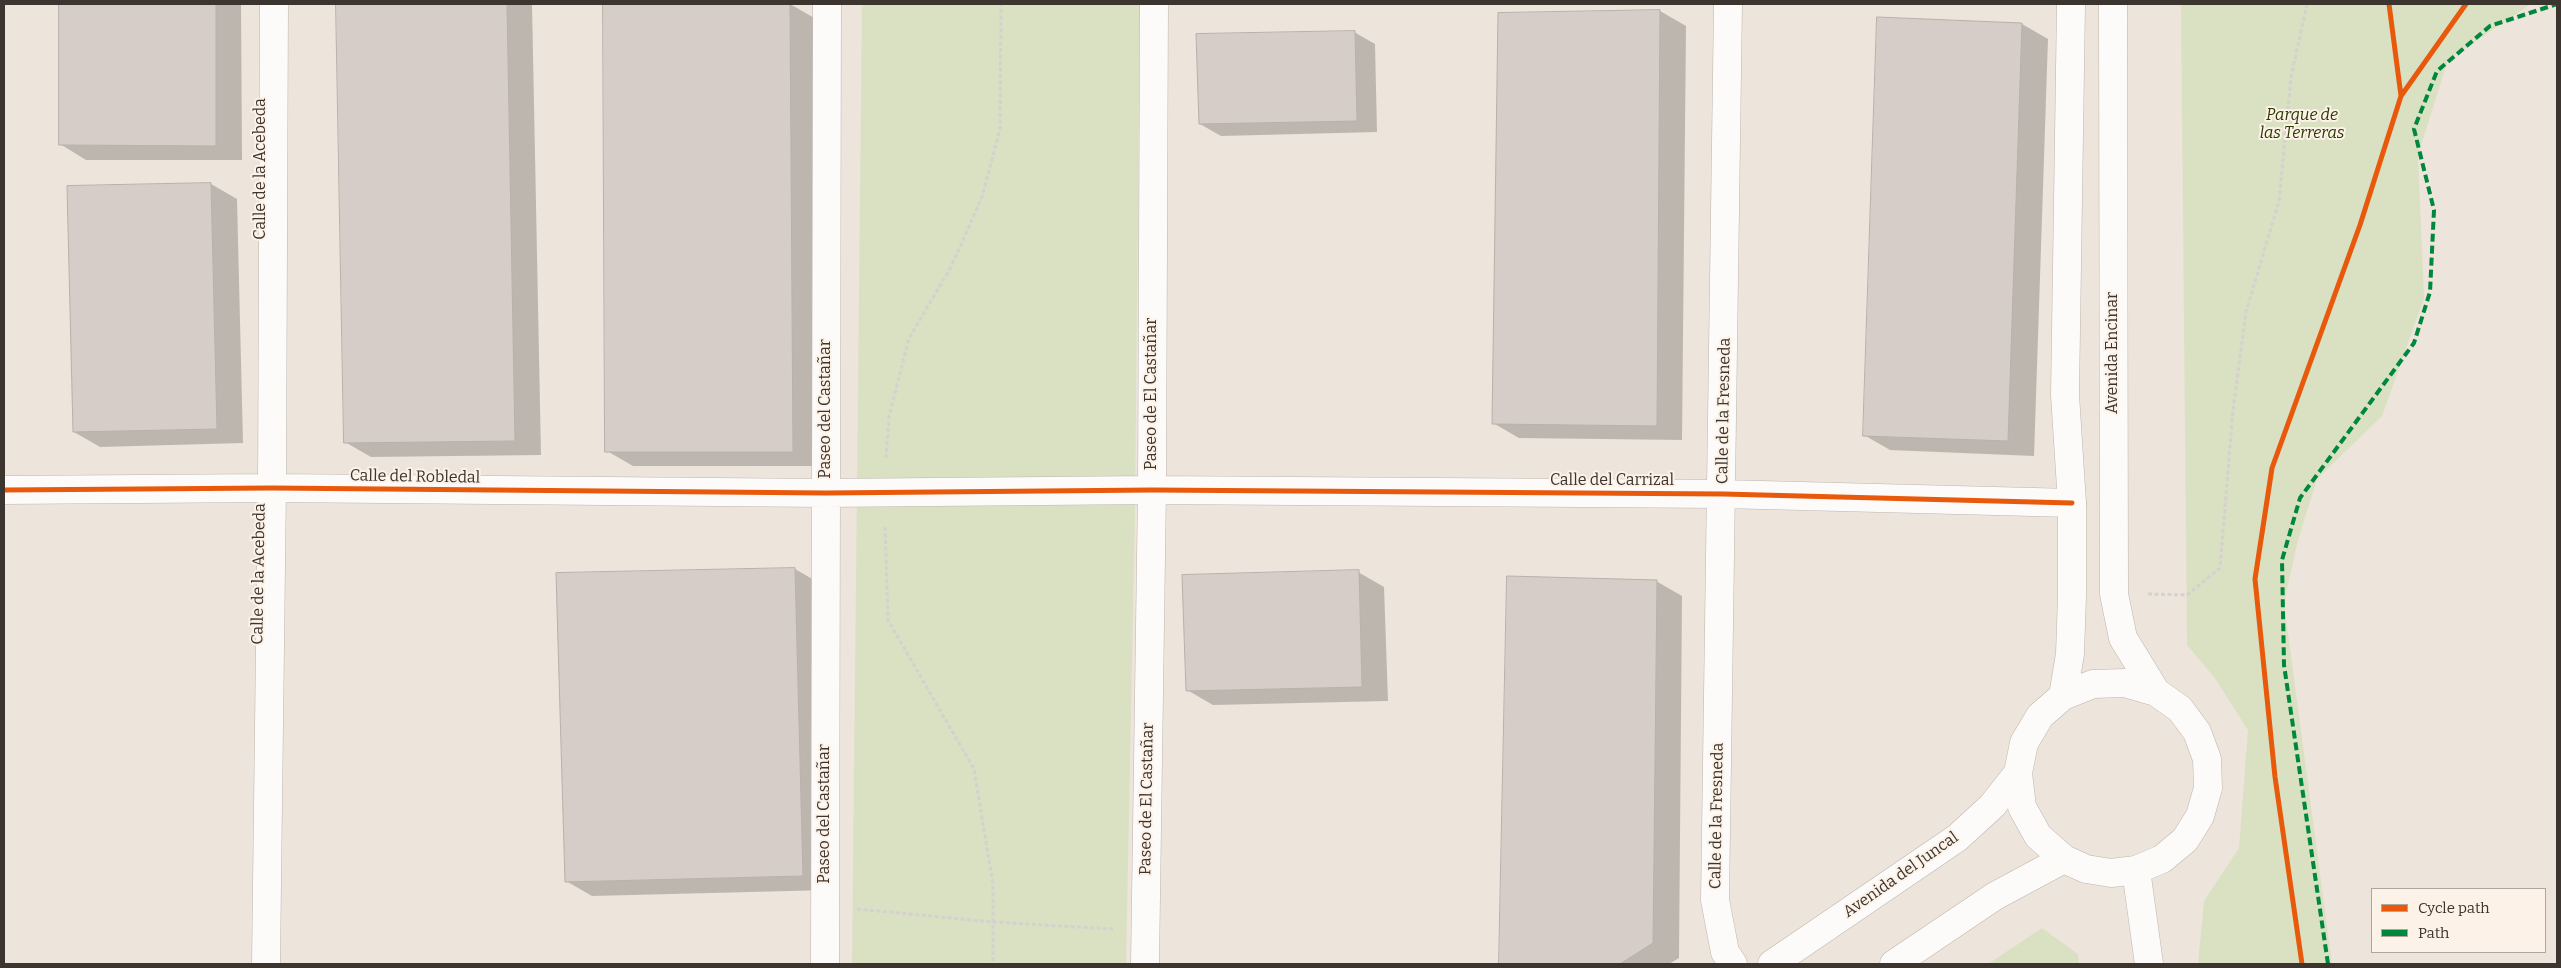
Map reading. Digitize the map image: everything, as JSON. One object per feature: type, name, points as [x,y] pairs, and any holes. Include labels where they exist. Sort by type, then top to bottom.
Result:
[{"type":"street","name":"Calle de la Acebeda","points":[[266,964],[272,488],[274,4]]},
{"type":"street","name":"Paseo del Castañar","points":[[825,964],[827,4]]},
{"type":"street","name":"Paseo de El Castañar","points":[[1145,964],[1152,490],[1154,4]]},
{"type":"street","name":"Calle de la Fresneda","points":[[1728,4],[1723,494],[1716,900],[1725,952],[1733,964]]},
{"type":"street","points":[[2063,696],[2070,654],[2072,503],[2066,395],[2071,4]]},
{"type":"street","name":"Avenida Encinar","points":[[2113,4],[2114,594],[2123,638],[2156,692]]},
{"type":"street","name":"Calle del Robledal","points":[[4,490],[272,488],[826,493],[1152,490]]},
{"type":"street","name":"Calle del Carrizal","points":[[1152,490],[1723,494],[2072,503]]},
{"type":"street","points":[[2125,683],[2156,692],[2180,709],[2197,732],[2207,759],[2208,788],[2200,816],[2185,840],[2162,859],[2136,870],[2111,873],[2086,869],[2064,859],[2038,836],[2022,806],[2018,773],[2024,743],[2040,716],[2063,696],[2093,684],[2125,683]]},
{"type":"street","name":"Avenida del Juncal","points":[[1772,964],[1957,838],[1992,806],[2018,773]]},
{"type":"street","points":[[1894,964],[1995,896],[2064,859]]},
{"type":"street","points":[[2136,870],[2149,964]]},
{"type":"path","points":[[2114,594],[2187,595],[2220,568],[2233,410],[2246,312],[2279,201],[2291,77],[2307,4]]},
{"type":"path","points":[[825,906],[993,922],[1146,931]]},
{"type":"green space","points":[[862,4],[1140,4],[1135,509],[1126,964],[852,964]]},
{"type":"green space","name":"Parque de las Terreras","points":[[2181,4],[2531,4],[2448,60],[2418,155],[2424,298],[2382,416],[2317,479],[2298,540],[2284,603],[2332,964],[2198,964],[2204,901],[2239,848],[2248,730],[2214,677],[2187,645]]},
{"type":"green space","points":[[2042,928],[2078,954],[2079,964],[1988,964]]},
{"type":"building","points":[[59,4],[216,4],[216,146],[59,145]]},
{"type":"building","points":[[336,4],[507,4],[515,441],[344,443]]},
{"type":"building","points":[[603,4],[790,4],[793,452],[605,452]]},
{"type":"building","points":[[1660,10],[1657,426],[1492,424],[1498,13]]},
{"type":"building","points":[[1877,17],[2022,23],[2008,441],[1863,436]]},
{"type":"building","points":[[1355,31],[1357,121],[1199,124],[1196,34]]},
{"type":"building","points":[[211,183],[217,429],[73,432],[67,186]]},
{"type":"building","points":[[795,568],[803,876],[565,882],[556,573]]},
{"type":"building","points":[[1359,570],[1362,687],[1186,691],[1182,575]]},
{"type":"building","points":[[1507,576],[1657,580],[1653,943],[1620,964],[1499,964]]},
{"type":"marked path","points":[[2328,964],[2284,665],[2282,560],[2300,498],[2414,343],[2430,292],[2434,210],[2414,129],[2437,71],[2490,26],[2557,4]]},
{"type":"cycle path","points":[[2389,4],[2401,96]]},
{"type":"cycle path","points":[[2302,964],[2275,777],[2255,579],[2272,468],[2360,225],[2401,96],[2466,4]]},
{"type":"cycle path","points":[[4,490],[272,488],[826,493],[1152,490],[1723,494],[2072,503]]}]
